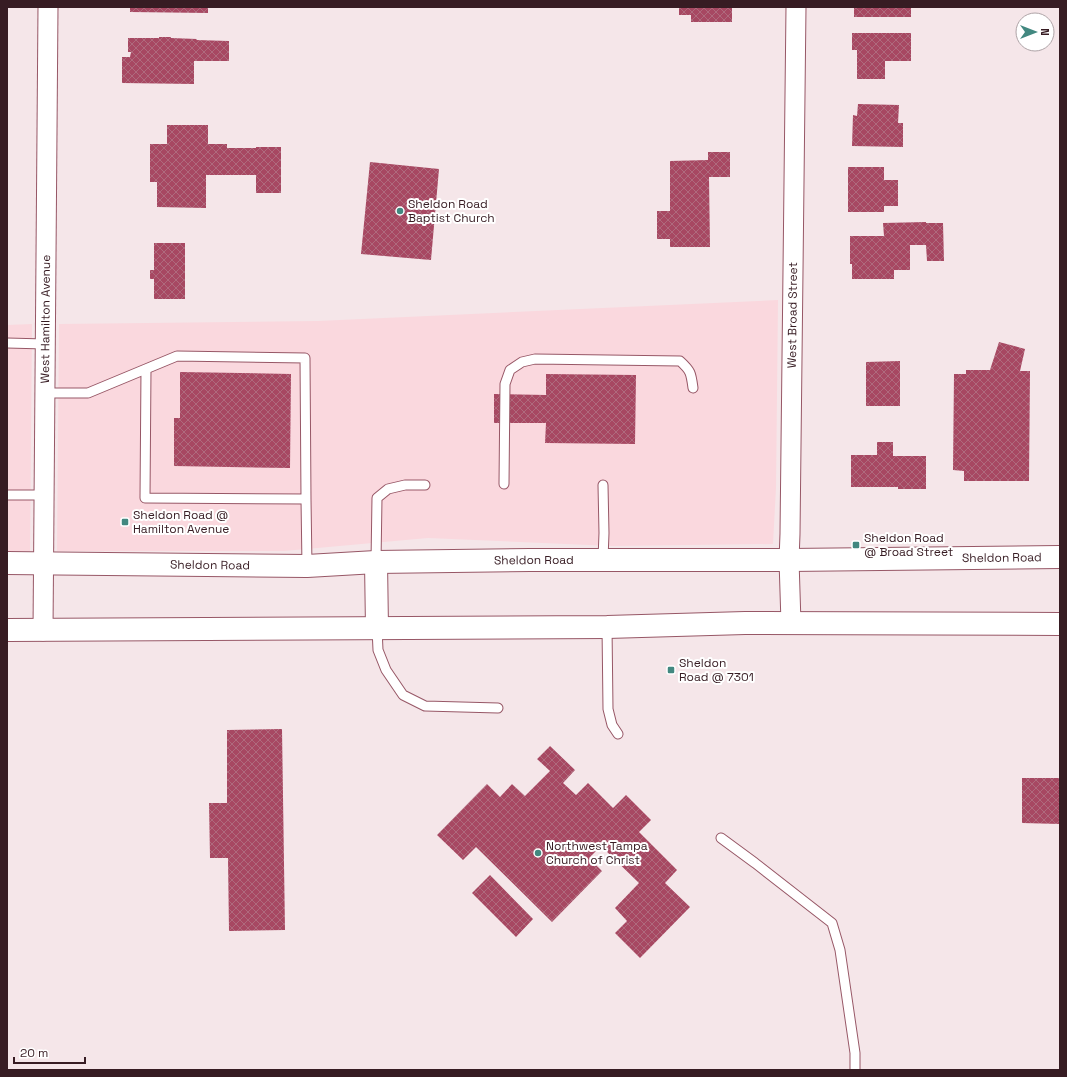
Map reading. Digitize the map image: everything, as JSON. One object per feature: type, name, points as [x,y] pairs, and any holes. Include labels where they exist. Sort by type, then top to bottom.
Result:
[{"type":"main road","name":"Sheldon Road","points":[[7,563],[307,566],[376,562],[603,559],[789,560],[1060,557]]},
{"type":"main road","points":[[376,562],[377,628]]},
{"type":"main road","points":[[7,630],[607,627],[745,623],[1060,624]]},
{"type":"street","name":"West Hamilton Avenue","points":[[42,631],[48,7]]},
{"type":"street","name":"West Broad Street","points":[[791,623],[789,560],[796,7]]},
{"type":"lane","points":[[7,343],[45,344]]},
{"type":"lane","points":[[44,393],[88,393],[177,356],[305,358],[307,566]]},
{"type":"lane","points":[[504,484],[505,384],[510,370],[522,362],[535,359],[680,361],[688,368],[692,377],[693,388]]},
{"type":"lane","points":[[146,369],[145,498],[306,499]]},
{"type":"lane","points":[[376,562],[377,498],[388,489],[405,485],[425,485]]},
{"type":"lane","points":[[603,485],[603,559]]},
{"type":"lane","points":[[7,495],[44,495]]},
{"type":"lane","points":[[607,627],[608,709],[612,725],[618,734]]},
{"type":"lane","points":[[377,628],[378,650],[386,670],[403,695],[425,706],[498,708]]},
{"type":"lane","points":[[720,838],[755,863],[832,923],[840,950],[855,1053],[855,1070]]},
{"type":"shaded area","points":[[778,300],[776,488],[773,544],[612,546],[428,538],[284,551],[57,551],[59,324],[318,321]]},
{"type":"shaded area","points":[[32,324],[30,551],[7,551],[7,325]]},
{"type":"building","points":[[130,7],[208,7],[208,13],[130,12]]},
{"type":"building","points":[[679,7],[732,7],[732,22],[691,22],[691,15],[679,15]]},
{"type":"building","points":[[854,7],[911,7],[911,17],[854,17]]},
{"type":"building","points":[[852,33],[911,33],[911,61],[885,61],[885,79],[857,79],[857,50],[852,50]]},
{"type":"building","points":[[159,37],[229,41],[229,61],[194,61],[194,84],[122,83],[122,57],[130,57],[131,52],[128,52],[128,38]]},
{"type":"building","points":[[858,104],[899,105],[898,123],[903,123],[903,147],[852,146],[853,115],[857,116]]},
{"type":"building","points":[[167,125],[208,125],[208,144],[227,144],[227,148],[281,147],[281,193],[256,193],[256,175],[206,175],[206,208],[157,207],[157,182],[150,182],[150,144],[167,144]]},
{"type":"building","points":[[708,152],[730,152],[730,177],[709,177],[710,247],[670,247],[670,239],[657,239],[657,211],[670,211],[670,161],[708,160]]},
{"type":"building","name":"Sheldon Road Baptist Church","points":[[370,162],[439,169],[431,260],[361,254]]},
{"type":"building","points":[[848,167],[884,167],[884,180],[898,180],[898,206],[884,206],[884,212],[848,212]]},
{"type":"building","points":[[883,223],[943,223],[944,261],[927,261],[926,245],[910,245],[910,270],[894,270],[894,279],[852,279],[852,264],[850,264],[850,236],[884,236]]},
{"type":"building","points":[[154,243],[185,243],[185,299],[154,299],[154,279],[150,279],[150,270],[154,270]]},
{"type":"building","points":[[999,342],[1025,349],[1020,371],[1030,371],[1029,481],[964,481],[964,471],[953,470],[954,374],[966,374],[966,370],[990,370]]},
{"type":"building","points":[[900,361],[900,406],[866,406],[866,362]]},
{"type":"building","points":[[180,372],[291,374],[290,468],[174,466],[174,418],[180,418]]},
{"type":"building","points":[[546,374],[636,375],[635,444],[545,443],[546,423],[494,423],[494,394],[546,395]]},
{"type":"building","points":[[877,442],[893,442],[893,456],[926,456],[926,489],[898,489],[898,487],[851,487],[851,455],[877,455]]},
{"type":"building","points":[[282,729],[285,930],[229,931],[228,858],[210,858],[209,803],[227,803],[227,730]]},
{"type":"building","name":"Northwest Tampa Church of Christ","points":[[550,746],[575,770],[563,783],[576,795],[588,783],[613,808],[626,795],[651,820],[639,832],[677,870],[665,883],[690,907],[640,958],[615,933],[627,921],[615,908],[639,883],[601,846],[589,858],[602,871],[552,922],[476,847],[463,860],[437,835],[487,784],[500,797],[512,784],[525,796],[550,771],[537,759]]},
{"type":"building","points":[[1022,778],[1060,778],[1060,824],[1022,823]]},
{"type":"building","points":[[490,875],[533,919],[516,937],[472,893]]},
{"type":"place","name":"Sheldon Road Baptist Church","points":[[400,211]]},
{"type":"place","name":"Sheldon Road @ Hamilton Avenue","points":[[125,522]]},
{"type":"place","name":"Sheldon Road @ Broad Street","points":[[856,545]]},
{"type":"place","name":"Sheldon Road @ 7301","points":[[671,670]]},
{"type":"place","name":"Northwest Tampa Church of Christ","points":[[538,853]]}]
